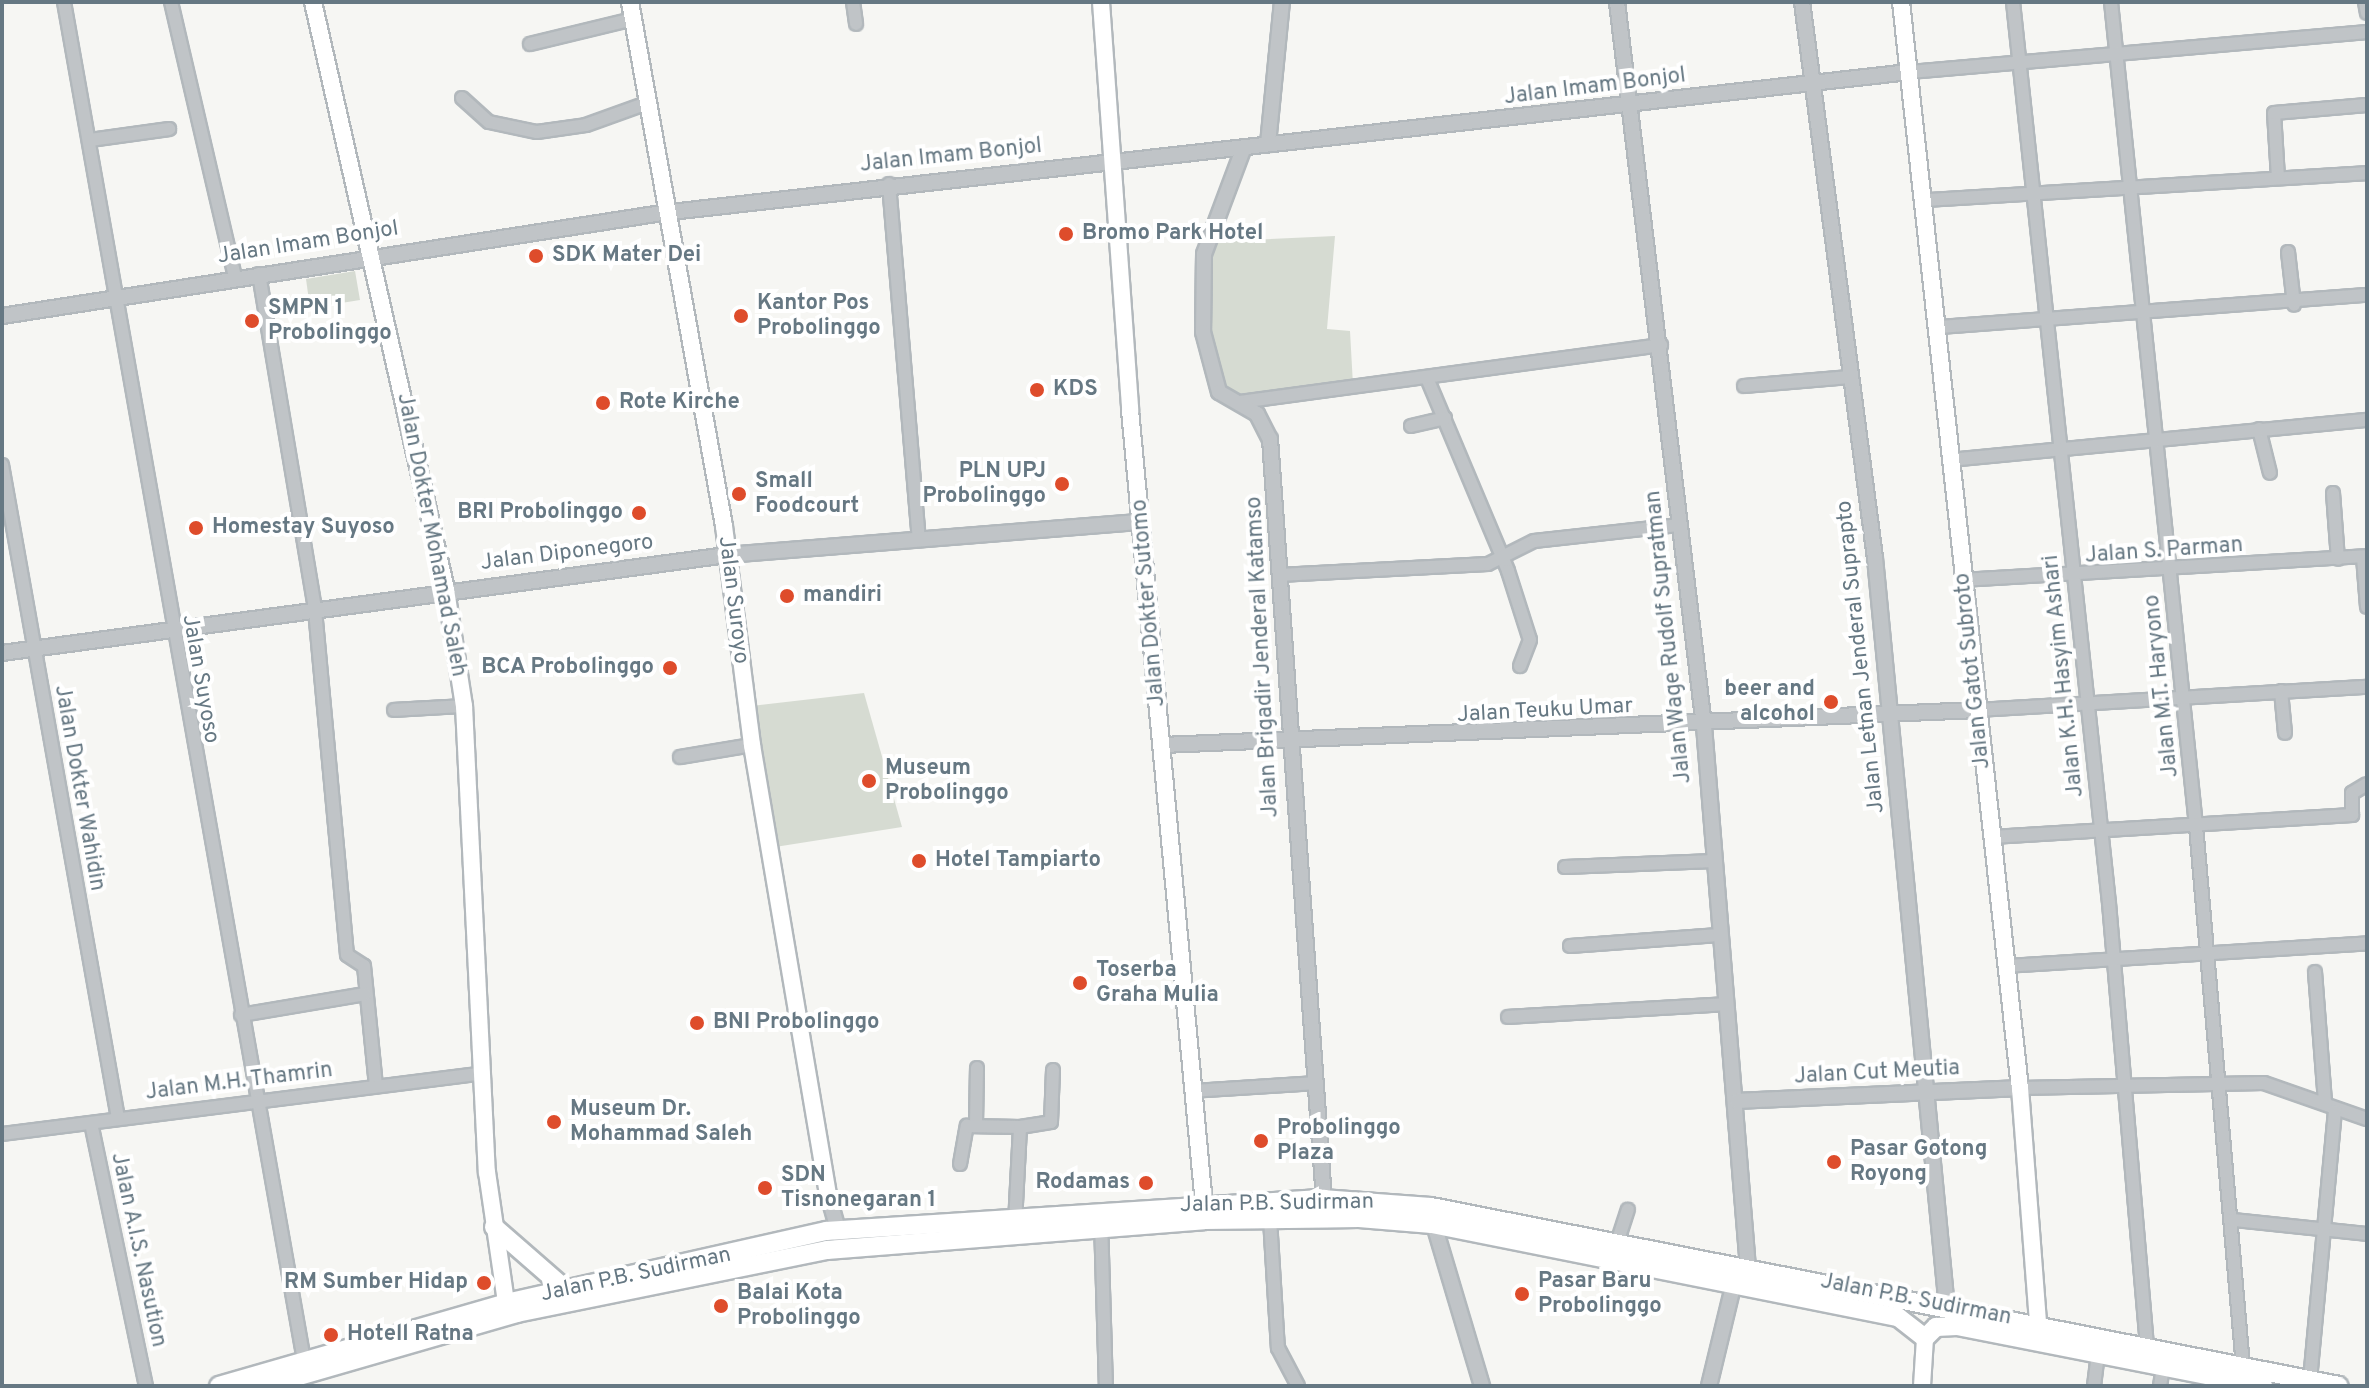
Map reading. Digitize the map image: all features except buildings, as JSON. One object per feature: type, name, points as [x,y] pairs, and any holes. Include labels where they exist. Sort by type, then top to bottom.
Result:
[{"type":"main road","name":"Jalan Dokter Mohamad Saleh","points":[[313,2],[373,254],[446,590],[464,706],[482,1073],[494,1227],[508,1310]]},
{"type":"main road","name":"Jalan Suroyo","points":[[630,2],[662,213],[727,555],[752,745],[829,1198]]},
{"type":"main road","name":"Jalan Dokter Sutomo","points":[[1101,2],[1141,522],[1204,1204]]},
{"type":"main road","name":"Jalan Gatot Subroto","points":[[1901,2],[1927,200],[1950,460],[2020,1088],[2038,1332]]},
{"type":"main road","name":"Jalan P.B. Sudirman","points":[[264,1386],[508,1310],[565,1289],[834,1249],[1014,1234],[1204,1204],[1324,1199],[1617,1243],[1748,1268],[1947,1308],[2263,1386]]},
{"type":"main road","name":"Jalan P.B. Sudirman","points":[[219,1386],[304,1361],[508,1310],[720,1264],[833,1230],[1015,1214],[1100,1219],[1432,1215],[1898,1317],[1925,1338],[1945,1325],[2038,1332],[2098,1353],[2243,1367],[2339,1386]]},
{"type":"main road","points":[[494,1227],[565,1289]]},
{"type":"main road","points":[[1922,1386],[1925,1338]]},
{"type":"street","name":"Jalan Suyoso","points":[[64,2],[90,140],[113,298],[171,631],[304,1361]]},
{"type":"street","points":[[171,2],[235,278]]},
{"type":"street","points":[[853,2],[856,24]]},
{"type":"street","points":[[1268,144],[1282,2]]},
{"type":"street","name":"Jalan Wage Rudolf Supratman","points":[[1617,2],[1661,345],[1704,726],[1719,935],[1737,1101],[1748,1268]]},
{"type":"street","name":"Jalan Letnan Jenderal Suprapto","points":[[1802,2],[1815,84],[1892,716],[1947,1308]]},
{"type":"street","name":"Jalan K.H. Hasyim Ashari","points":[[2013,2],[2084,706],[2101,830],[2153,1359],[2160,1386]]},
{"type":"street","name":"Jalan M.T. Haryono","points":[[2111,2],[2152,440],[2170,571],[2196,826],[2218,1080],[2234,1220],[2243,1367]]},
{"type":"street","points":[[2365,2],[2367,13]]},
{"type":"street","points":[[530,44],[633,19]]},
{"type":"street","points":[[1910,72],[2116,57],[2367,32]]},
{"type":"street","name":"Jalan Imam Bonjol","points":[[2,316],[373,254],[662,213],[889,184],[1529,118],[1910,72]]},
{"type":"street","points":[[462,98],[489,122],[537,132],[586,125],[647,103]]},
{"type":"street","points":[[2278,178],[2274,113],[2367,105]]},
{"type":"street","points":[[90,140],[169,129]]},
{"type":"street","name":"Jalan Brigadir Jenderal Katamso","points":[[1244,147],[1201,267],[1209,368],[1221,393],[1249,403],[1270,439],[1287,744],[1324,1199]]},
{"type":"street","points":[[1927,200],[2367,173]]},
{"type":"street","points":[[889,184],[919,539]]},
{"type":"street","points":[[2288,252],[2294,305]]},
{"type":"street","points":[[259,274],[315,610],[347,955],[363,964],[376,1086]]},
{"type":"street","points":[[1939,327],[2294,305],[2367,295]]},
{"type":"street","points":[[1249,403],[1661,345]]},
{"type":"street","points":[[1433,377],[1445,418],[1508,559],[1530,640],[1520,666]]},
{"type":"street","points":[[1744,386],[1850,377]]},
{"type":"street","points":[[1411,426],[1445,418]]},
{"type":"street","points":[[1950,460],[2367,420]]},
{"type":"street","points":[[2259,429],[2270,473]]},
{"type":"street","name":"Jalan Dokter Wahidin","points":[[2,465],[118,1118]]},
{"type":"street","points":[[2333,493],[2338,559]]},
{"type":"street","name":"Jalan Diponegoro","points":[[2,653],[446,590],[727,555],[1141,522]]},
{"type":"street","points":[[1279,575],[1508,559],[1534,541],[1680,525]]},
{"type":"street","points":[[2365,557],[2367,607]]},
{"type":"street","name":"Jalan S. Parman","points":[[1963,580],[2073,577],[2365,557]]},
{"type":"street","points":[[1977,710],[2367,687]]},
{"type":"street","points":[[2281,691],[2285,733]]},
{"type":"street","points":[[394,710],[464,706]]},
{"type":"street","name":"Jalan Teuku Umar","points":[[1163,745],[1287,744],[1704,726],[1977,710]]},
{"type":"street","points":[[680,757],[752,745]]},
{"type":"street","points":[[1992,837],[2352,815],[2352,793],[2367,784]]},
{"type":"street","points":[[1565,867],[1714,861]]},
{"type":"street","points":[[1570,946],[1719,935]]},
{"type":"street","points":[[2006,966],[2367,943]]},
{"type":"street","points":[[2310,1380],[2325,1230],[2330,1107],[2315,972]]},
{"type":"street","points":[[241,1015],[365,994]]},
{"type":"street","points":[[1508,1017],[1727,1004]]},
{"type":"street","points":[[976,1124],[977,1068]]},
{"type":"street","points":[[960,1164],[963,1133],[976,1124],[1020,1127],[1051,1122],[1053,1070]]},
{"type":"street","name":"Jalan M.H. Thamrin","points":[[2,1134],[482,1073]]},
{"type":"street","points":[[2020,1088],[2218,1080],[2264,1083],[2367,1119]]},
{"type":"street","points":[[1192,1091],[1315,1083]]},
{"type":"street","name":"Jalan Cut Meutia","points":[[1737,1101],[2020,1088]]},
{"type":"street","name":"Jalan A.I.S. Nasution","points":[[91,1123],[146,1386]]},
{"type":"street","points":[[1014,1234],[1020,1127]]},
{"type":"street","name":"Jalan Suroyo","points":[[829,1198],[834,1249]]},
{"type":"street","points":[[1617,1243],[1628,1210]]},
{"type":"street","points":[[1432,1215],[1482,1386]]},
{"type":"street","points":[[1100,1219],[1106,1386]]},
{"type":"street","points":[[1270,1219],[1278,1348],[1298,1386]]},
{"type":"street","points":[[2234,1220],[2367,1234]]},
{"type":"street","points":[[1709,1386],[1734,1283]]},
{"type":"street","points":[[2094,1386],[2098,1353]]},
{"type":"shaded area","points":[[1335,236],[1327,329],[1350,331],[1353,385],[1225,395],[1210,368],[1208,242]]},
{"type":"shaded area","points":[[355,271],[360,300],[310,308],[306,279]]},
{"type":"shaded area","points":[[864,693],[902,827],[775,847],[752,706]]},
{"type":"place","name":"Bromo Park Hotel","points":[[1066,234]]},
{"type":"place","name":"SDK Mater Dei","points":[[536,256]]},
{"type":"place","name":"Kantor Pos Probolinggo","points":[[741,316]]},
{"type":"place","name":"SMPN 1 Probolinggo","points":[[252,321]]},
{"type":"place","name":"KDS","points":[[1037,390]]},
{"type":"place","name":"Rote Kirche","points":[[603,403]]},
{"type":"place","name":"PLN UPJ Probolinggo","points":[[1062,484]]},
{"type":"place","name":"Small Foodcourt","points":[[739,494]]},
{"type":"place","name":"BRI Probolinggo","points":[[639,513]]},
{"type":"place","name":"Homestay Suyoso","points":[[196,528]]},
{"type":"place","name":"mandiri","points":[[787,596]]},
{"type":"place","name":"BCA Probolinggo","points":[[670,668]]},
{"type":"place","name":"beer and alcohol","points":[[1831,702]]},
{"type":"place","name":"Museum Probolinggo","points":[[869,781]]},
{"type":"place","name":"Hotel Tampiarto","points":[[919,861]]},
{"type":"place","name":"Toserba Graha Mulia","points":[[1080,983]]},
{"type":"place","name":"BNI Probolinggo","points":[[697,1023]]},
{"type":"place","name":"Museum Dr. Mohammad Saleh","points":[[554,1122]]},
{"type":"place","name":"Probolinggo Plaza","points":[[1261,1141]]},
{"type":"place","name":"Pasar Gotong Royong","points":[[1834,1162]]},
{"type":"place","name":"Rodamas","points":[[1146,1183]]},
{"type":"place","name":"SDN Tisnonegaran 1","points":[[765,1188]]},
{"type":"place","name":"RM Sumber Hidap","points":[[484,1283]]},
{"type":"place","name":"Pasar Baru Probolinggo","points":[[1522,1294]]},
{"type":"place","name":"Balai Kota Probolinggo","points":[[721,1306]]},
{"type":"place","name":"Hotell Ratna","points":[[331,1335]]}]
